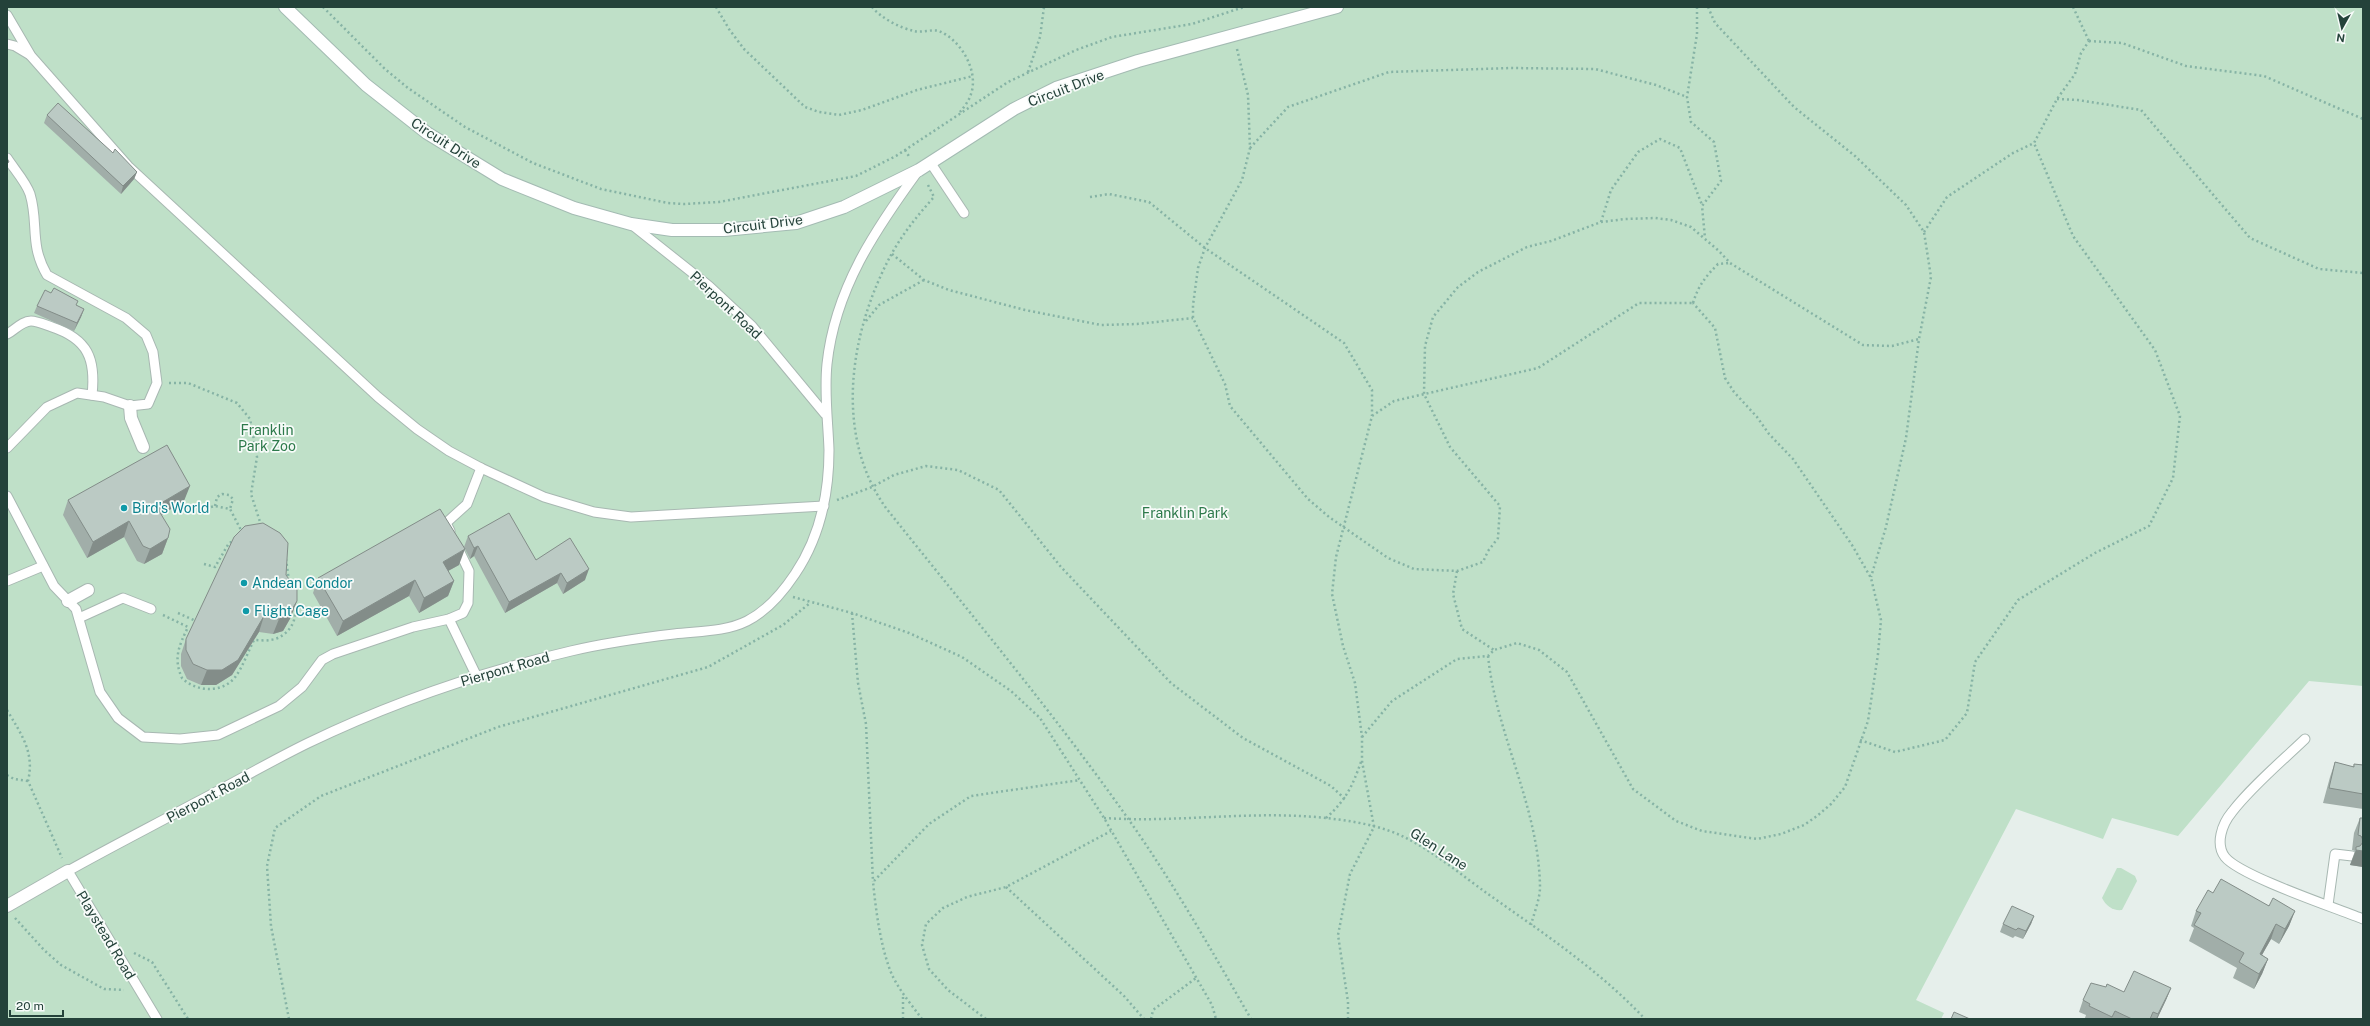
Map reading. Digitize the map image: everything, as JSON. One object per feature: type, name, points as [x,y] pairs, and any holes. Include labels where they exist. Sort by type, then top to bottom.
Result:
[{"type":"main road","name":"Circuit Drive","points":[[285,7],[366,85],[427,133],[502,179],[574,208],[631,224],[672,230],[724,230],[796,223],[844,206],[919,170],[1014,109],[1056,88],[1138,61],[1337,7]]},
{"type":"main road","points":[[130,406],[130,418],[143,447]]},
{"type":"main road","points":[[68,601],[88,590]]},
{"type":"main road","points":[[10,910],[68,871]]},
{"type":"lane","points":[[7,15],[31,56],[128,166],[378,397],[436,442],[481,468],[544,497],[594,512],[631,517],[824,506]]},
{"type":"lane","points":[[7,44],[15,46],[31,56]]},
{"type":"lane","points":[[7,158],[30,194],[34,218],[35,246],[41,264],[47,274],[126,318],[146,335],[153,352],[157,383],[148,404],[130,406],[92,395],[76,393],[47,407],[7,448]]},
{"type":"lane","points":[[930,162],[964,213]]},
{"type":"lane","name":"Pierpont Road","points":[[68,871],[323,736],[412,699],[476,677],[574,650],[616,642],[724,629],[737,625],[760,613],[783,590],[809,551],[820,522],[824,506],[828,468],[826,414],[827,364],[837,310],[858,261],[880,223],[919,170]]},
{"type":"lane","name":"Pierpont Road","points":[[631,224],[709,286],[752,326],[826,414]]},
{"type":"lane","points":[[7,334],[21,324],[31,321],[62,331],[77,339],[89,353],[93,368],[92,395]]},
{"type":"lane","points":[[7,496],[54,586],[76,609],[100,692],[118,718],[143,737],[180,739],[218,735],[279,706],[302,687],[322,660],[333,654],[413,627],[449,619],[463,613],[468,603],[469,571],[446,523],[468,504],[481,468]]},
{"type":"lane","points":[[7,581],[43,566]]},
{"type":"lane","points":[[78,618],[123,598],[151,609]]},
{"type":"lane","points":[[449,619],[476,677]]},
{"type":"lane","points":[[2305,739],[2231,813],[2222,828],[2220,848],[2225,857],[2235,865],[2363,919]]},
{"type":"lane","points":[[2328,905],[2335,854],[2352,856]]},
{"type":"lane","name":"Playstead Road","points":[[68,871],[157,1019]]},
{"type":"path","points":[[323,7],[385,69],[466,127],[533,162],[610,192],[631,194],[668,203],[719,202],[856,176],[905,150],[1008,82],[1028,72],[1112,37],[1192,24],[1244,7]]},
{"type":"path","points":[[716,7],[729,29],[744,49],[806,107],[819,112],[839,115],[862,110],[917,90],[973,76]]},
{"type":"path","points":[[872,7],[892,22],[915,31],[937,31],[951,38],[963,52],[973,76],[971,94],[958,114]]},
{"type":"path","points":[[1028,72],[1040,37],[1044,7]]},
{"type":"path","points":[[1697,7],[1697,34],[1686,97],[1691,122],[1714,142],[1721,181],[1702,206]]},
{"type":"path","points":[[1708,7],[1715,23],[1794,107],[1855,156],[1906,205],[1924,232],[1931,277],[1919,339],[1906,438],[1886,527],[1871,578]]},
{"type":"path","points":[[2073,7],[2089,41]]},
{"type":"path","points":[[1234,34],[1244,69],[1248,95],[1250,148],[1242,180],[1205,248],[1194,286],[1193,318],[1225,384],[1230,406],[1308,499],[1388,558],[1414,569],[1458,572],[1483,562],[1488,551],[1498,538],[1500,506],[1450,447],[1424,394],[1425,346],[1432,317],[1458,287],[1478,272],[1527,247],[1551,241],[1601,222],[1655,218],[1671,220],[1691,227],[1730,263],[1862,345],[1892,346],[1919,339]]},
{"type":"path","points":[[1924,232],[1947,198],[2013,153],[2034,143],[2057,99],[2075,74],[2081,53],[2089,41]]},
{"type":"path","points":[[2089,41],[2122,43],[2186,66],[2264,76],[2363,119]]},
{"type":"path","points":[[1250,148],[1288,107],[1389,72],[1511,68],[1594,69],[1656,85],[1686,97]]},
{"type":"path","points":[[2057,99],[2078,100],[2141,110],[2250,238],[2319,269],[2363,273]]},
{"type":"path","points":[[1601,222],[1611,190],[1638,152],[1660,139],[1680,148],[1702,206],[1705,239]]},
{"type":"path","points":[[1860,740],[1895,752],[1945,740],[1967,713],[1976,662],[2018,600],[2095,553],[2149,526],[2173,478],[2180,416],[2155,350],[2073,236],[2034,143]]},
{"type":"path","points":[[905,150],[910,157]]},
{"type":"path","points":[[932,192],[934,197],[910,225],[880,276],[864,323],[855,360],[852,405],[860,455],[872,487],[1051,714],[1129,820],[1189,910],[1251,1019]]},
{"type":"path","points":[[1090,197],[1109,194],[1150,202],[1205,248],[1344,343],[1372,390],[1372,416],[1336,557],[1332,594],[1342,646],[1355,683],[1362,737],[1362,761],[1374,827],[1350,874],[1338,935],[1348,1002],[1348,1019]]},
{"type":"path","points":[[892,254],[924,280],[992,302],[1101,325],[1137,324],[1193,318]]},
{"type":"path","points":[[1693,303],[1698,287],[1710,272],[1718,264],[1730,263]]},
{"type":"path","points":[[864,323],[880,305],[924,280]]},
{"type":"path","points":[[1362,737],[1392,701],[1456,659],[1488,656],[1494,650],[1517,643],[1539,650],[1567,672],[1633,789],[1676,821],[1702,831],[1757,838],[1781,834],[1804,825],[1831,804],[1845,787],[1860,740],[1868,721],[1881,620],[1871,578],[1852,544],[1793,459],[1769,434],[1757,417],[1734,392],[1725,378],[1715,328],[1693,303],[1639,302],[1538,368],[1483,379],[1394,401],[1372,416]]},
{"type":"path","points":[[157,383],[188,383],[237,403],[250,419],[257,457],[251,494],[263,530]]},
{"type":"path","points":[[824,506],[872,487],[894,475],[926,466],[958,470],[999,490],[1061,567],[1171,683],[1242,738],[1331,786],[1344,799]]},
{"type":"path","points":[[214,506],[217,497],[222,494],[229,495],[233,499],[230,509],[243,536]]},
{"type":"path","points":[[210,507],[214,506],[230,509]]},
{"type":"path","points":[[204,564],[216,568],[229,543],[236,540]]},
{"type":"path","points":[[285,555],[289,584]]},
{"type":"path","points":[[1458,572],[1453,594],[1462,629],[1494,650]]},
{"type":"path","points":[[783,590],[790,596],[810,603],[852,613],[910,633],[962,657],[987,672],[1040,718],[1104,818],[1212,1005],[1216,1019]]},
{"type":"path","points":[[151,609],[188,628],[178,649],[176,660],[182,678],[202,689],[220,689],[235,677],[254,640],[280,638],[289,630],[296,618],[292,602]]},
{"type":"path","points":[[289,1019],[271,926],[267,866],[275,828],[321,796],[498,727],[708,667],[782,625],[810,603]]},
{"type":"path","points":[[178,613],[199,623]]},
{"type":"path","points":[[852,613],[858,683],[866,724],[873,882],[878,919],[890,970],[903,993],[922,1019]]},
{"type":"path","points":[[1488,656],[1491,686],[1528,812],[1538,862],[1540,889],[1532,925]]},
{"type":"path","points":[[7,710],[27,744],[31,768],[28,781],[68,871]]},
{"type":"path","points":[[1326,818],[1351,790],[1362,761]]},
{"type":"path","points":[[7,775],[14,779],[28,781]]},
{"type":"path","points":[[873,882],[929,824],[971,796],[1080,780]]},
{"type":"path","name":"Glen Lane","points":[[1104,818],[1129,820],[1279,816],[1326,818],[1374,827],[1408,839],[1574,955],[1622,995],[1645,1019]]},
{"type":"path","points":[[986,1019],[948,990],[929,969],[922,945],[926,924],[943,908],[966,897],[1006,887],[1111,831]]},
{"type":"path","points":[[1006,887],[1124,996],[1144,1019]]},
{"type":"path","points":[[10,910],[44,950],[61,965],[104,989],[140,991]]},
{"type":"path","points":[[129,948],[137,956],[152,962],[188,1019]]},
{"type":"path","points":[[1150,1019],[1153,1010],[1196,978]]},
{"type":"path","points":[[903,993],[903,1019]]},
{"type":"green space","name":"Franklin Park","points":[[7,7],[2363,7],[2363,686],[2309,681],[2178,836],[2112,818],[2103,839],[2016,809],[1916,1000],[1944,1013],[1941,1019],[7,1019]]},
{"type":"green space","points":[[2117,868],[2121,868],[2135,876],[2137,881],[2122,910],[2116,910],[2110,907],[2102,898]]},
{"type":"building","points":[[58,103],[113,153],[115,149],[137,172],[123,186],[47,115]]},
{"type":"building","points":[[54,288],[78,301],[76,305],[84,309],[77,323],[37,306],[45,290],[51,293]]},
{"type":"building","name":"Bird's World","points":[[167,445],[190,486],[156,506],[170,529],[168,538],[150,549],[143,546],[129,521],[93,542],[68,500]]},
{"type":"building","points":[[440,509],[465,549],[443,562],[454,581],[424,598],[415,580],[343,621],[318,578]]},
{"type":"building","points":[[509,513],[536,560],[570,538],[589,569],[567,583],[561,573],[509,602],[478,546],[474,548],[468,536]]},
{"type":"building","name":"Flight Cage","points":[[263,523],[280,533],[288,543],[286,575],[297,590],[297,601],[288,616],[279,619],[264,616],[238,660],[222,670],[207,670],[193,664],[186,650],[186,639],[234,537],[245,526]]},
{"type":"building","points":[[2335,762],[2354,767],[2354,764],[2363,765],[2363,794],[2329,788]]},
{"type":"building","points":[[2360,818],[2363,818],[2363,840],[2361,836],[2358,835]]},
{"type":"building","points":[[2363,842],[2363,851],[2356,850],[2356,847],[2360,846]]},
{"type":"building","points":[[2221,879],[2269,906],[2273,898],[2295,911],[2285,929],[2276,924],[2260,954],[2268,959],[2259,974],[2239,962],[2244,953],[2194,925],[2201,913],[2196,911],[2208,890],[2213,893]]},
{"type":"building","points":[[2012,906],[2034,916],[2026,931],[2018,928],[2016,930],[2003,924]]},
{"type":"building","points":[[2134,971],[2171,988],[2158,1014],[2153,1012],[2150,1019],[2132,1019],[2115,1011],[2112,1017],[2089,1006],[2090,1004],[2083,1000],[2091,983],[2106,987],[2107,984],[2124,992]]},
{"type":"building","points":[[1954,1012],[1970,1019],[1951,1019]]},
{"type":"place","name":"Bird's World","points":[[124,508]]},
{"type":"place","name":"Andean Condor","points":[[244,583]]},
{"type":"place","name":"Flight Cage","points":[[246,611]]},
{"type":"park label","name":"Franklin Park Zoo","points":[[267,438]]}]
